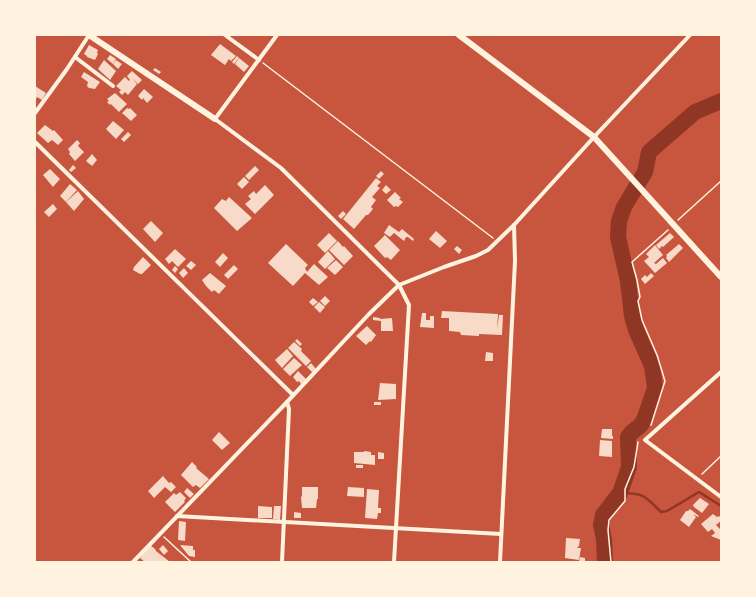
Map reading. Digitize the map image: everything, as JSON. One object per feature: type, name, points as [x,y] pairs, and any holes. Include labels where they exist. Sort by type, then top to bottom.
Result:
[{"type":"street","points":[[35,113],[75,57],[88,35],[215,119],[281,168],[399,285],[409,305],[394,562]]},
{"type":"street","points":[[225,35],[259,60]]},
{"type":"street","points":[[215,119],[277,35]]},
{"type":"street","points":[[459,35],[594,138],[645,192],[721,277]]},
{"type":"street","points":[[133,562],[287,402],[369,314],[399,285],[488,250],[514,225],[690,35]]},
{"type":"street","points":[[75,57],[113,86]]},
{"type":"street","points":[[35,142],[293,395]]},
{"type":"street","points":[[500,562],[515,261],[514,225]]},
{"type":"street","points":[[721,372],[646,440],[721,497]]},
{"type":"street","points":[[282,562],[289,409],[287,402]]},
{"type":"street","points":[[176,516],[501,534]]},
{"type":"path","points":[[259,60],[497,242]]},
{"type":"path","points":[[650,427],[665,381],[657,355],[642,320],[638,301],[640,297],[632,262],[721,181]]},
{"type":"path","points":[[611,562],[608,530],[609,520],[625,501],[625,489],[634,467],[639,441],[642,438],[646,440]]},
{"type":"path","points":[[697,479],[721,456]]},
{"type":"path","points":[[160,534],[191,562]]},
{"type":"building","points":[[220,44],[236,56],[231,61],[229,59],[225,65],[211,55]]},
{"type":"building","points":[[89,45],[98,50],[95,60],[84,54]]},
{"type":"building","points":[[110,55],[116,59],[113,64],[107,59]]},
{"type":"building","points":[[237,56],[239,58],[234,64],[232,62]]},
{"type":"building","points":[[239,58],[249,66],[244,72],[235,64]]},
{"type":"building","points":[[104,60],[116,71],[110,80],[98,69]]},
{"type":"building","points":[[116,60],[122,64],[118,69],[113,64]]},
{"type":"building","points":[[155,68],[161,72],[159,74],[153,70]]},
{"type":"building","points":[[132,71],[142,80],[138,84],[132,78],[137,84],[128,95],[125,92],[122,95],[119,92],[121,90],[116,86],[125,77],[129,81],[130,80],[127,76]]},
{"type":"building","points":[[84,72],[100,82],[95,89],[89,88],[87,86],[88,82],[81,77]]},
{"type":"building","points":[[35,86],[46,93],[42,100],[37,97],[35,101]]},
{"type":"building","points":[[144,89],[153,97],[147,103],[143,98],[142,100],[138,96]]},
{"type":"building","points":[[115,93],[127,104],[119,112],[107,102],[109,101],[107,99]]},
{"type":"building","points":[[127,108],[130,108],[137,115],[131,121],[122,113]]},
{"type":"building","points":[[113,121],[124,130],[116,139],[106,129]]},
{"type":"building","points":[[45,125],[53,131],[54,130],[63,140],[58,145],[52,140],[48,143],[37,133]]},
{"type":"building","points":[[128,132],[131,135],[124,142],[121,139]]},
{"type":"building","points":[[77,140],[80,143],[78,146],[84,152],[75,161],[69,154],[70,152],[68,149]]},
{"type":"building","points":[[92,154],[97,160],[92,166],[86,161]]},
{"type":"building","points":[[73,165],[76,168],[71,172],[69,170]]},
{"type":"building","points":[[255,166],[259,170],[249,180],[245,176]]},
{"type":"building","points":[[50,169],[60,179],[53,187],[43,175]]},
{"type":"building","points":[[381,171],[384,174],[379,179],[376,176]]},
{"type":"building","points":[[244,177],[249,182],[242,189],[237,184]]},
{"type":"building","points":[[376,178],[381,182],[377,186],[380,188],[372,197],[376,200],[371,207],[373,209],[354,229],[343,219]]},
{"type":"building","points":[[70,184],[77,190],[66,202],[60,196]]},
{"type":"building","points":[[265,185],[274,195],[255,214],[245,204],[251,199],[248,196],[254,191],[256,194]]},
{"type":"building","points":[[386,185],[391,190],[386,194],[382,190]]},
{"type":"building","points":[[78,191],[84,199],[74,211],[66,202]]},
{"type":"building","points":[[395,192],[401,198],[399,199],[403,202],[398,207],[394,207],[387,200]]},
{"type":"building","points":[[229,197],[252,218],[237,231],[214,208],[222,199],[226,201]]},
{"type":"building","points":[[53,204],[57,209],[49,217],[44,212]]},
{"type":"building","points":[[343,211],[346,214],[341,219],[338,216]]},
{"type":"building","points":[[151,221],[163,233],[155,242],[143,229]]},
{"type":"building","points":[[389,225],[399,232],[402,229],[414,239],[413,241],[406,237],[404,241],[394,233],[390,237],[384,233]]},
{"type":"building","points":[[436,231],[447,241],[440,248],[429,239]]},
{"type":"building","points":[[329,233],[337,241],[325,253],[317,245]]},
{"type":"building","points":[[670,233],[674,237],[659,249],[656,245]]},
{"type":"building","points":[[385,235],[400,250],[391,260],[387,257],[385,258],[374,246]]},
{"type":"building","points":[[338,241],[353,256],[344,265],[329,250]]},
{"type":"building","points":[[286,244],[308,265],[305,268],[307,272],[314,264],[328,277],[319,285],[305,273],[293,286],[268,263]]},
{"type":"building","points":[[679,244],[683,248],[669,262],[666,255]]},
{"type":"building","points":[[655,245],[663,255],[654,263],[656,264],[663,258],[667,263],[655,273],[644,261],[649,257],[646,254]]},
{"type":"building","points":[[457,246],[462,250],[459,254],[454,249]]},
{"type":"building","points":[[175,249],[186,259],[178,267],[172,261],[169,264],[165,259]]},
{"type":"building","points":[[328,251],[335,259],[325,269],[318,262]]},
{"type":"building","points":[[223,253],[228,258],[220,267],[215,262]]},
{"type":"building","points":[[143,257],[151,265],[142,274],[140,274],[133,270]]},
{"type":"building","points":[[336,260],[343,267],[335,275],[327,268]]},
{"type":"building","points":[[191,261],[196,265],[191,270],[186,266]]},
{"type":"building","points":[[234,265],[238,269],[228,279],[224,275]]},
{"type":"building","points":[[175,266],[178,269],[175,273],[172,270]]},
{"type":"building","points":[[184,268],[188,273],[183,278],[179,273]]},
{"type":"building","points":[[210,273],[226,286],[219,294],[214,290],[212,292],[202,280]]},
{"type":"building","points":[[651,273],[654,276],[645,284],[641,279],[645,275],[647,277]]},
{"type":"building","points":[[325,296],[330,301],[325,306],[320,301]]},
{"type":"building","points":[[313,298],[318,302],[313,306],[309,302]]},
{"type":"building","points":[[319,302],[325,307],[320,313],[314,307]]},
{"type":"building","points":[[442,311],[498,314],[497,330],[499,315],[503,315],[502,335],[461,335],[460,332],[449,331],[449,318],[441,318]]},
{"type":"building","points":[[422,313],[426,313],[426,320],[430,320],[430,316],[434,316],[434,328],[420,327]]},
{"type":"building","points":[[373,317],[380,319],[392,318],[393,331],[381,331],[381,321],[373,320]]},
{"type":"building","points":[[367,326],[376,335],[371,342],[370,341],[366,345],[356,336]]},
{"type":"building","points":[[297,339],[302,344],[300,346],[295,341]]},
{"type":"building","points":[[294,342],[302,349],[301,351],[311,361],[306,366],[288,348]]},
{"type":"building","points":[[287,349],[293,356],[282,368],[275,360]]},
{"type":"building","points":[[486,352],[493,353],[493,361],[485,361]]},
{"type":"building","points":[[294,358],[302,365],[290,376],[283,369]]},
{"type":"building","points":[[311,363],[316,369],[312,372],[307,367]]},
{"type":"building","points":[[298,371],[306,379],[301,384],[293,377]]},
{"type":"building","points":[[380,383],[396,384],[396,399],[378,400]]},
{"type":"building","points":[[374,402],[381,402],[381,405],[374,405]]},
{"type":"building","points":[[602,429],[612,429],[613,439],[601,438]]},
{"type":"building","points":[[219,432],[230,443],[222,450],[212,440]]},
{"type":"building","points":[[600,440],[612,441],[612,457],[599,456]]},
{"type":"building","points":[[354,452],[371,452],[371,455],[375,455],[375,465],[354,463]]},
{"type":"building","points":[[378,452],[384,453],[384,459],[378,459]]},
{"type":"building","points":[[192,462],[197,467],[196,468],[209,479],[200,488],[196,485],[193,487],[181,475]]},
{"type":"building","points":[[356,465],[363,465],[363,468],[356,468]]},
{"type":"building","points":[[163,476],[169,483],[171,482],[176,487],[171,492],[165,487],[154,498],[148,491]]},
{"type":"building","points":[[302,487],[318,487],[316,508],[302,508]]},
{"type":"building","points":[[348,487],[364,488],[364,497],[347,496]]},
{"type":"building","points":[[187,488],[194,494],[190,498],[184,492]]},
{"type":"building","points":[[367,489],[379,490],[378,508],[381,508],[381,513],[378,513],[377,519],[365,518]]},
{"type":"building","points":[[180,492],[186,498],[184,501],[185,502],[175,512],[165,502],[174,493],[176,495]]},
{"type":"building","points":[[700,498],[709,504],[702,513],[693,505]]},
{"type":"building","points":[[258,506],[272,507],[272,518],[258,518]]},
{"type":"building","points":[[274,506],[281,506],[280,520],[273,519]]},
{"type":"building","points":[[690,509],[699,516],[698,517],[693,514],[696,517],[689,527],[680,520],[686,511]]},
{"type":"building","points":[[294,512],[301,513],[301,518],[294,518]]},
{"type":"building","points":[[713,514],[721,518],[721,521],[716,525],[721,530],[721,540],[711,536],[715,533],[712,529],[708,532],[701,524]]},
{"type":"building","points":[[179,521],[186,522],[185,541],[178,540]]},
{"type":"building","points":[[566,538],[580,539],[579,546],[577,548],[581,548],[579,560],[565,558]]},
{"type":"building","points":[[150,545],[170,562],[145,562],[140,558]]},
{"type":"building","points":[[163,545],[168,551],[164,555],[159,549]]},
{"type":"building","points":[[180,545],[193,546],[193,550],[195,550],[195,557],[189,556]]},
{"type":"building","points":[[580,557],[585,558],[585,562],[579,562]]},
{"type":"waterway","points":[[605,562],[604,539],[601,525],[603,515],[620,493],[629,467],[628,437],[644,420],[655,388],[652,366],[636,330],[632,316],[628,281],[618,237],[619,221],[624,207],[645,172],[649,152],[695,112],[721,101]]},
{"type":"waterway","points":[[620,493],[643,496],[661,512],[667,511],[699,492],[721,506]]}]
